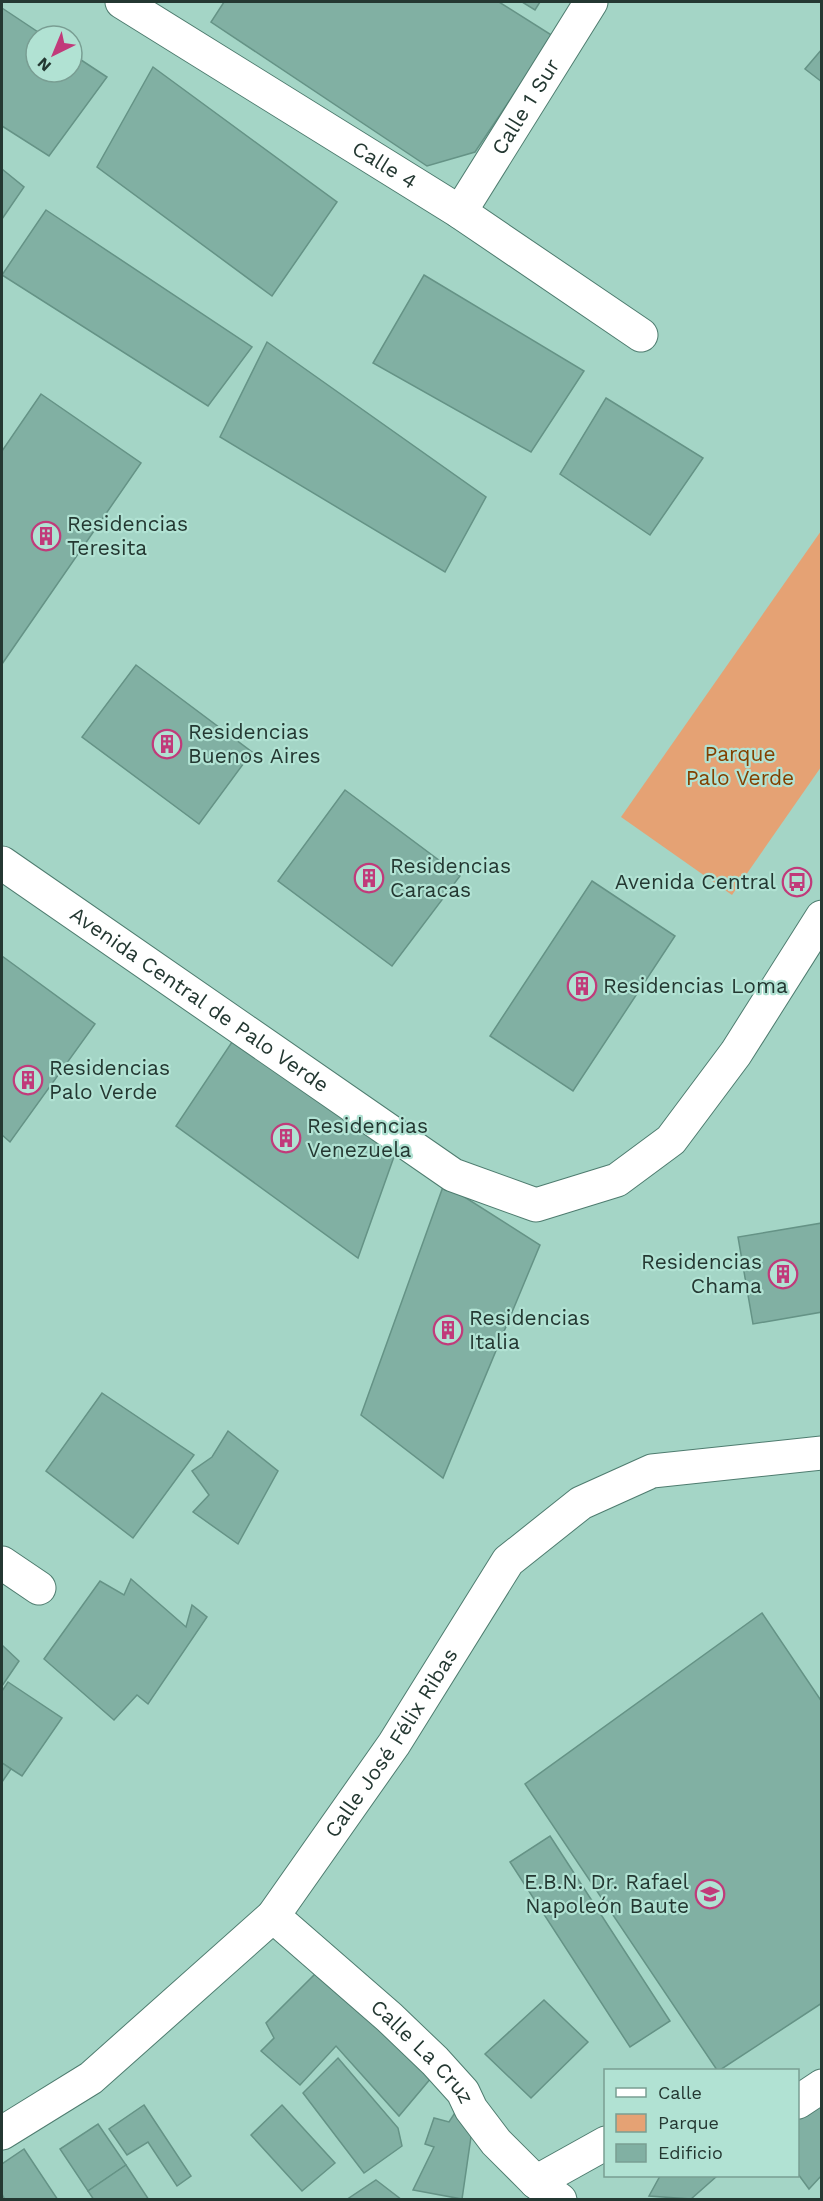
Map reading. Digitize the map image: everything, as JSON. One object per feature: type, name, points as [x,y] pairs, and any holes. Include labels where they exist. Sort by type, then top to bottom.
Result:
[{"type":"street","name":"Calle 4","points":[[122,2],[460,212],[641,335]]},
{"type":"street","name":"Calle 1 Sur","points":[[460,212],[591,2]]},
{"type":"street","name":"Avenida Central de Palo Verde","points":[[2,863],[453,1175],[536,1205],[617,1180],[671,1140],[736,1053],[822,917]]},
{"type":"street","name":"Calle José Félix Ribas","points":[[2,2133],[91,2078],[273,1916],[394,1744],[508,1561],[581,1503],[652,1471],[822,1453]]},
{"type":"street","points":[[2,1563],[39,1588]]},
{"type":"street","name":"Calle La Cruz","points":[[273,1916],[389,2017],[435,2061],[462,2092],[471,2109],[496,2142],[548,2191]]},
{"type":"street","points":[[799,2101],[822,2086]]},
{"type":"street","points":[[548,2191],[604,2145]]},
{"type":"green space","name":"Parque Palo Verde","points":[[821,531],[821,767],[732,895],[621,817]]},
{"type":"building","points":[[224,2],[499,2],[553,36],[475,152],[427,166],[211,22]]},
{"type":"building","points":[[522,2],[540,2],[535,10]]},
{"type":"building","points":[[2,8],[26,24],[24,24],[24,84],[84,84],[84,62],[107,77],[49,156],[2,126]]},
{"type":"building","points":[[822,49],[822,82],[805,69]]},
{"type":"building","points":[[153,67],[337,202],[272,296],[97,167]]},
{"type":"building","points":[[2,169],[24,187],[2,219]]},
{"type":"building","points":[[46,210],[252,347],[208,406],[2,275]]},
{"type":"building","points":[[424,275],[584,371],[531,452],[373,363]]},
{"type":"building","points":[[267,342],[486,497],[445,572],[220,437]]},
{"type":"building","name":"Residencias Teresita","points":[[41,394],[141,463],[2,664],[2,451]]},
{"type":"building","points":[[606,398],[703,458],[650,535],[560,474]]},
{"type":"building","name":"Residencias Buenos Aires","points":[[136,665],[252,752],[199,824],[82,737]]},
{"type":"building","name":"Residencias Caracas","points":[[345,790],[460,876],[392,966],[278,881]]},
{"type":"building","name":"Residencias Loma","points":[[592,881],[675,936],[573,1091],[490,1036]]},
{"type":"building","name":"Residencias Palo Verde","points":[[2,956],[95,1024],[10,1142],[2,1135]]},
{"type":"building","name":"Residencias Venezuela","points":[[234,1039],[396,1151],[358,1258],[176,1126]]},
{"type":"building","name":"Residencias Italia","points":[[444,1184],[540,1245],[443,1478],[361,1415]]},
{"type":"building","name":"Residencias Chama","points":[[822,1223],[822,1312],[753,1324],[738,1237]]},
{"type":"building","points":[[102,1393],[194,1455],[133,1538],[46,1471]]},
{"type":"building","points":[[228,1431],[278,1471],[238,1544],[193,1512],[209,1495],[192,1471],[212,1457]]},
{"type":"building","points":[[131,1579],[186,1627],[192,1605],[207,1617],[148,1704],[137,1695],[114,1720],[44,1659],[100,1581],[124,1595]]},
{"type":"building","name":"E.B.N. Dr. Rafael Napoleón Baute","points":[[762,1613],[822,1702],[822,2003],[722,2069],[716,2069],[525,1784]]},
{"type":"building","points":[[2,1645],[19,1661],[2,1686]]},
{"type":"building","points":[[8,1682],[62,1718],[22,1776],[2,1763],[2,1691]]},
{"type":"building","points":[[2,1763],[11,1769],[2,1782]]},
{"type":"building","points":[[550,1836],[670,2021],[630,2047],[510,1862]]},
{"type":"building","points":[[324,1965],[437,2071],[399,2116],[336,2046],[300,2085],[261,2051],[274,2038],[266,2023]]},
{"type":"building","points":[[544,2000],[588,2042],[531,2098],[485,2054]]},
{"type":"building","points":[[338,2058],[398,2128],[402,2146],[364,2173],[303,2093]]},
{"type":"building","points":[[822,2092],[822,2175],[809,2189],[799,2175],[799,2109]]},
{"type":"building","points":[[144,2105],[191,2176],[177,2186],[148,2142],[127,2155],[109,2129]]},
{"type":"building","points":[[282,2105],[335,2163],[302,2191],[251,2135]]},
{"type":"building","points":[[460,2105],[474,2116],[462,2199],[413,2190],[434,2147],[425,2144],[434,2118],[449,2122]]},
{"type":"building","points":[[98,2124],[126,2165],[88,2191],[60,2149]]},
{"type":"building","points":[[24,2149],[58,2200],[5,2200],[2,2194],[2,2164]]},
{"type":"building","points":[[126,2165],[149,2200],[94,2200],[88,2191]]},
{"type":"building","points":[[659,2177],[716,2177],[691,2199],[649,2196]]},
{"type":"building","points":[[376,2180],[402,2200],[346,2200]]},
{"type":"place","name":"Residencias Teresita","points":[[46,536]]},
{"type":"place","name":"Residencias Buenos Aires","points":[[167,744]]},
{"type":"place","name":"Residencias Caracas","points":[[369,878]]},
{"type":"place","name":"Avenida Central","points":[[797,882]]},
{"type":"place","name":"Residencias Loma","points":[[582,986]]},
{"type":"place","name":"Residencias Palo Verde","points":[[28,1080]]},
{"type":"place","name":"Residencias Venezuela","points":[[286,1138]]},
{"type":"place","name":"Residencias Chama","points":[[783,1274]]},
{"type":"place","name":"Residencias Italia","points":[[448,1330]]},
{"type":"place","name":"E.B.N. Dr. Rafael Napoleón Baute","points":[[710,1894]]}]
